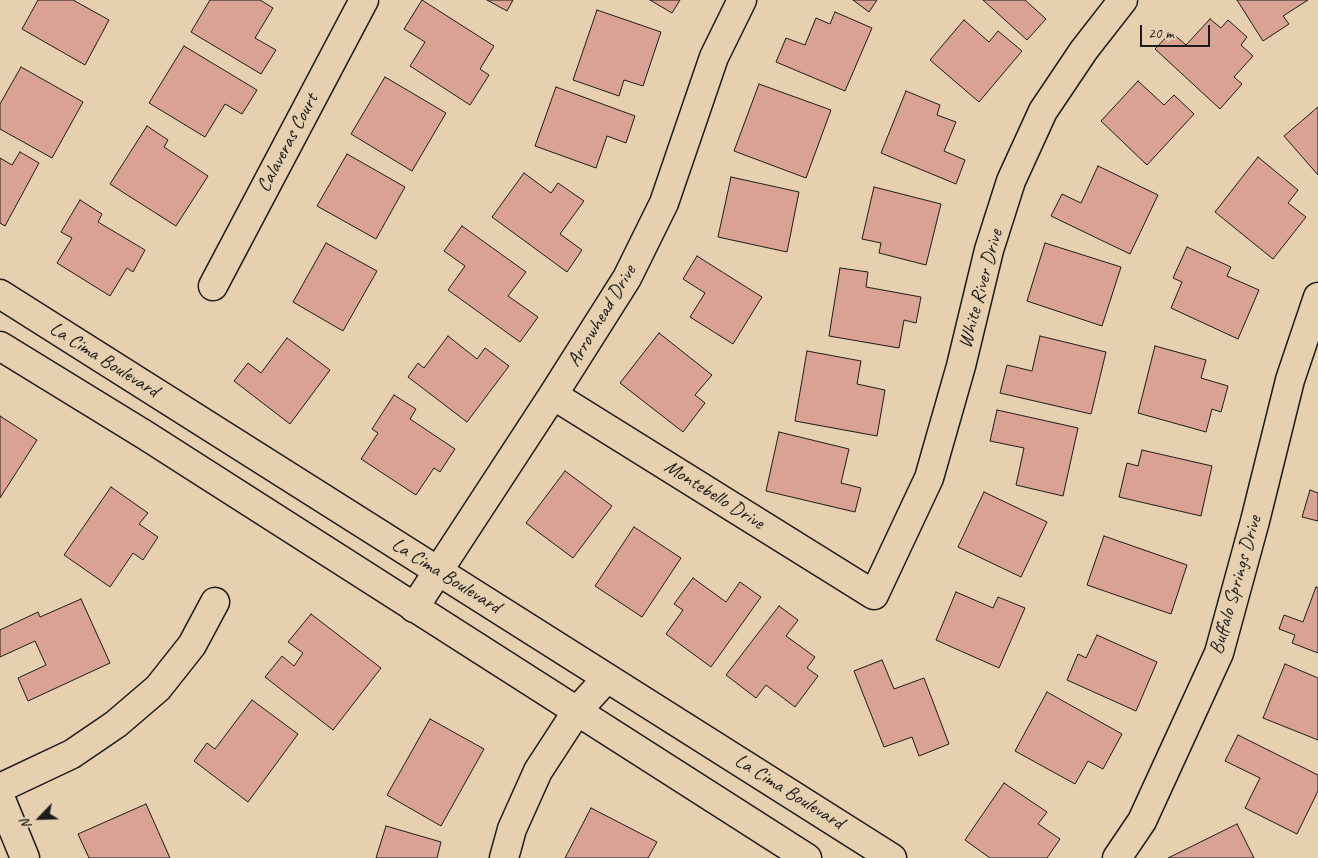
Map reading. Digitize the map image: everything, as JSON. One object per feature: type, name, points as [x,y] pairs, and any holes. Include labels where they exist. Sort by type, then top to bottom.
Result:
[{"type":"street","name":"Calaveras Court","points":[[212,286],[364,0]]},
{"type":"street","name":"Arrowhead Drive","points":[[414,608],[627,278],[664,203],[714,57],[742,0]]},
{"type":"street","name":"White River Drive","points":[[874,596],[929,478],[961,366],[989,250],[1011,181],[1044,110],[1084,50],[1123,0]]},
{"type":"street","name":"La Cima Boulevard","points":[[0,294],[892,858]]},
{"type":"street","name":"Buffalo Springs Drive","points":[[1118,858],[1142,821],[1219,653],[1255,521],[1290,380],[1318,297]]},
{"type":"street","name":"La Cima Boulevard","points":[[0,346],[145,435],[807,858]]},
{"type":"street","name":"Montebello Drive","points":[[553,395],[874,596]]},
{"type":"street","points":[[0,788],[72,754],[116,724],[158,688],[192,645],[215,602]]},
{"type":"street","points":[[504,858],[512,829],[538,771],[577,712],[607,678]]},
{"type":"street","points":[[0,797],[26,858]]},
{"type":"building","points":[[38,0],[73,0],[109,20],[85,65],[22,29]]},
{"type":"building","points":[[210,0],[260,0],[273,8],[255,38],[276,50],[261,74],[191,32]]},
{"type":"building","points":[[422,0],[494,46],[480,69],[489,75],[470,105],[410,66],[425,42],[404,29]]},
{"type":"building","points":[[487,0],[513,0],[507,11]]},
{"type":"building","points":[[650,0],[680,0],[672,13]]},
{"type":"building","points":[[853,0],[877,0],[869,12]]},
{"type":"building","points":[[983,0],[1025,0],[1046,19],[1027,40]]},
{"type":"building","points":[[1237,0],[1308,0],[1283,16],[1289,24],[1263,41]]},
{"type":"building","points":[[597,10],[661,32],[643,86],[624,80],[619,96],[573,80]]},
{"type":"building","points":[[835,12],[872,28],[845,91],[776,62],[786,38],[805,45],[816,18],[830,24]]},
{"type":"building","points":[[1210,19],[1221,28],[1228,20],[1247,37],[1241,45],[1253,56],[1234,77],[1242,84],[1220,109],[1155,49],[1171,32],[1186,45]]},
{"type":"building","points":[[964,20],[989,42],[998,31],[1022,51],[979,102],[930,60]]},
{"type":"building","points":[[184,46],[257,90],[242,114],[225,104],[205,137],[149,103]]},
{"type":"building","points":[[21,67],[83,102],[52,158],[0,129],[0,104]]},
{"type":"building","points":[[385,77],[446,113],[412,171],[351,134]]},
{"type":"building","points":[[1138,81],[1164,105],[1174,95],[1194,114],[1147,165],[1101,121]]},
{"type":"building","points":[[759,84],[831,110],[806,178],[734,151]]},
{"type":"building","points":[[556,87],[635,116],[626,143],[607,136],[596,168],[535,146]]},
{"type":"building","points":[[906,91],[940,105],[937,115],[956,122],[944,151],[965,160],[956,184],[881,153]]},
{"type":"building","points":[[1318,107],[1318,175],[1284,136]]},
{"type":"building","points":[[147,126],[168,140],[164,147],[208,176],[176,226],[110,184]]},
{"type":"building","points":[[20,152],[39,163],[5,226],[0,223],[0,158],[12,165]]},
{"type":"building","points":[[347,154],[405,187],[376,239],[317,206]]},
{"type":"building","points":[[1258,157],[1298,190],[1288,203],[1306,217],[1273,259],[1215,212]]},
{"type":"building","points":[[1098,166],[1158,195],[1130,254],[1051,216],[1062,194],[1081,203]]},
{"type":"building","points":[[524,173],[551,193],[558,183],[584,201],[560,234],[582,250],[567,272],[492,217]]},
{"type":"building","points":[[731,177],[799,192],[787,252],[718,237]]},
{"type":"building","points":[[874,187],[941,204],[926,265],[879,253],[881,243],[862,239]]},
{"type":"building","points":[[80,200],[102,214],[98,222],[145,250],[133,272],[127,268],[110,296],[57,263],[72,238],[61,232]]},
{"type":"building","points":[[462,226],[526,272],[508,296],[538,317],[520,342],[448,290],[465,266],[444,251]]},
{"type":"building","points":[[326,243],[377,271],[343,331],[293,302]]},
{"type":"building","points":[[1045,243],[1121,267],[1102,326],[1027,301]]},
{"type":"building","points":[[1187,247],[1231,267],[1227,276],[1259,290],[1238,339],[1171,308],[1182,282],[1173,278]]},
{"type":"building","points":[[697,256],[762,297],[733,344],[690,317],[705,293],[683,279]]},
{"type":"building","points":[[840,268],[868,272],[866,287],[921,297],[916,323],[904,320],[899,348],[829,336]]},
{"type":"building","points":[[659,333],[712,375],[695,395],[705,403],[683,432],[620,383]]},
{"type":"building","points":[[448,336],[477,359],[485,348],[509,366],[467,422],[408,377],[418,363],[424,368]]},
{"type":"building","points":[[1040,336],[1106,352],[1091,414],[1000,393],[1007,365],[1032,371]]},
{"type":"building","points":[[287,338],[330,370],[290,424],[234,381],[248,363],[261,373]]},
{"type":"building","points":[[1155,346],[1206,360],[1201,378],[1228,386],[1221,412],[1212,409],[1206,432],[1138,413]]},
{"type":"building","points":[[807,351],[861,361],[857,384],[885,390],[877,436],[795,421]]},
{"type":"building","points":[[394,395],[416,409],[410,419],[455,449],[440,472],[434,468],[416,495],[361,459],[378,433],[372,429]]},
{"type":"building","points":[[997,410],[1078,428],[1063,496],[1016,485],[1024,448],[990,441]]},
{"type":"building","points":[[0,416],[37,440],[0,498]]},
{"type":"building","points":[[779,432],[849,449],[841,483],[861,488],[855,512],[766,491]]},
{"type":"building","points":[[1142,450],[1212,466],[1201,516],[1119,497],[1127,463],[1138,466]]},
{"type":"building","points":[[565,471],[612,506],[573,558],[526,523]]},
{"type":"building","points":[[111,487],[148,513],[139,524],[158,537],[143,560],[133,553],[110,587],[64,555]]},
{"type":"building","points":[[1310,490],[1318,493],[1318,521],[1302,517]]},
{"type":"building","points":[[984,492],[1047,522],[1021,577],[958,547]]},
{"type":"building","points":[[634,527],[681,558],[642,617],[595,586]]},
{"type":"building","points":[[1104,536],[1187,565],[1171,614],[1087,585]]},
{"type":"building","points":[[693,578],[726,602],[740,582],[761,597],[711,667],[666,634],[683,610],[674,604]]},
{"type":"building","points":[[1316,587],[1318,588],[1318,653],[1292,643],[1295,635],[1279,629],[1284,615],[1303,622]]},
{"type":"building","points":[[956,592],[993,608],[998,597],[1025,608],[999,668],[936,640]]},
{"type":"building","points":[[81,599],[110,663],[28,701],[18,678],[46,665],[35,641],[0,657],[0,630],[38,612],[40,617]]},
{"type":"building","points":[[779,606],[798,620],[786,636],[815,657],[807,668],[818,676],[795,707],[766,685],[756,698],[726,675]]},
{"type":"building","points":[[311,614],[381,668],[333,730],[265,677],[282,656],[294,666],[303,653],[288,642]]},
{"type":"building","points":[[1097,635],[1157,662],[1136,711],[1067,680],[1078,654],[1086,658]]},
{"type":"building","points":[[882,660],[894,689],[924,678],[949,744],[919,756],[912,737],[884,747],[854,671]]},
{"type":"building","points":[[1285,664],[1318,678],[1318,740],[1263,718]]},
{"type":"building","points":[[1047,692],[1122,734],[1103,769],[1088,761],[1075,784],[1015,751]]},
{"type":"building","points":[[252,700],[298,734],[248,802],[194,761],[207,743],[215,749]]},
{"type":"building","points":[[430,719],[484,749],[441,826],[387,795]]},
{"type":"building","points":[[1238,735],[1318,775],[1318,791],[1297,834],[1245,808],[1260,778],[1225,761]]},
{"type":"building","points":[[1004,783],[1047,812],[1038,824],[1060,839],[1047,858],[990,858],[965,840]]},
{"type":"building","points":[[146,804],[170,858],[89,858],[78,834]]},
{"type":"building","points":[[591,808],[657,842],[648,858],[565,858]]},
{"type":"building","points":[[1237,824],[1254,858],[1168,858]]},
{"type":"building","points":[[386,826],[441,842],[437,858],[376,858]]}]
